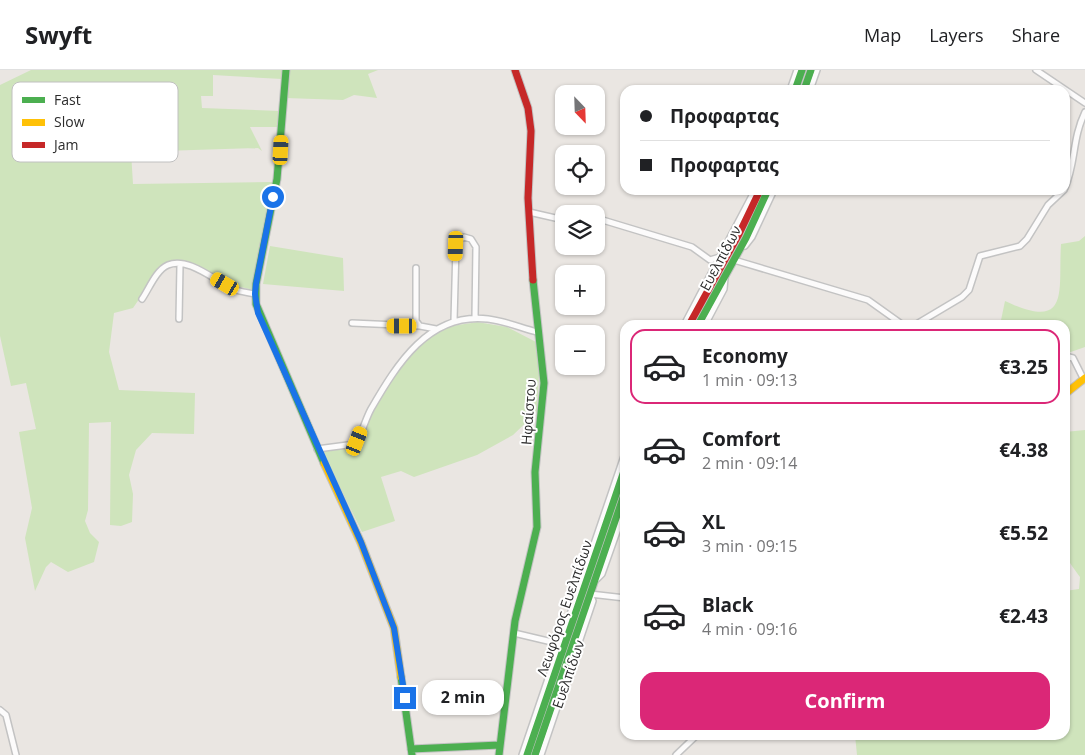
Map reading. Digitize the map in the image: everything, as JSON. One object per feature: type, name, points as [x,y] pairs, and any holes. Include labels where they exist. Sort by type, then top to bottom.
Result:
[{"type":"street","points":[[286,70],[277,179],[255,294],[258,313],[274,346],[317,449],[361,542],[394,628],[411,752],[500,744]]},
{"type":"street","name":"Ηφαίστου","points":[[499,755],[514,633],[536,528],[535,472],[544,383],[537,332],[529,212],[528,179],[531,131],[528,108],[515,70]]},
{"type":"street","points":[[792,85],[797,70]]},
{"type":"street","points":[[797,85],[802,70]]},
{"type":"street","points":[[806,85],[811,70]]},
{"type":"street","points":[[812,85],[817,70]]},
{"type":"street","points":[[1036,70],[1058,85]]},
{"type":"street","points":[[1070,93],[1085,103]]},
{"type":"street","points":[[1070,173],[1077,130],[1085,112]]},
{"type":"street","name":"Ευελπίδων","points":[[687,320],[752,195]]},
{"type":"street","points":[[693,320],[758,195]]},
{"type":"street","points":[[701,320],[733,261],[766,195]]},
{"type":"street","name":"Ευελπίδων","points":[[733,261],[752,237],[772,195]]},
{"type":"street","points":[[923,320],[962,297],[969,290],[980,256],[1020,246],[1027,239],[1048,205],[1059,195]]},
{"type":"street","points":[[529,212],[555,218]]},
{"type":"street","points":[[605,221],[692,246],[710,260],[720,257]]},
{"type":"street","points":[[454,322],[456,246],[458,241],[464,237],[471,239],[476,247],[476,318]]},
{"type":"street","points":[[733,261],[868,300],[896,320]]},
{"type":"street","points":[[142,299],[158,275],[168,265],[180,264],[193,267],[235,290],[255,294]]},
{"type":"street","points":[[179,319],[180,264]]},
{"type":"street","points":[[416,268],[415,314],[416,321],[420,326]]},
{"type":"street","name":"Ευελπίδων","points":[[708,320],[724,289],[725,275]]},
{"type":"street","points":[[317,449],[355,444],[367,417],[393,372],[406,354],[437,329],[454,322],[476,318],[495,320],[537,332]]},
{"type":"street","points":[[352,323],[420,326],[437,329]]},
{"type":"street","points":[[1070,357],[1073,358],[1084,379],[1070,390]]},
{"type":"street","points":[[618,481],[620,473]]},
{"type":"street","name":"Λεωφόρος Ευελπίδων","points":[[535,755],[594,581],[620,477]]},
{"type":"street","name":"Λεωφόρος Ευελπίδων","points":[[527,755],[577,602],[620,503]]},
{"type":"street","points":[[609,527],[620,515]]},
{"type":"street","points":[[590,594],[620,597]]},
{"type":"street","name":"Ευελπίδων","points":[[541,755],[593,601],[590,594]]},
{"type":"street","points":[[514,633],[552,642]]},
{"type":"street","name":"Ευελπίδων","points":[[522,755],[555,666]]},
{"type":"street","points":[[0,710],[6,715],[16,755]]},
{"type":"street","points":[[676,755],[692,740]]},
{"type":"green space","points":[[31,70],[284,70],[282,79],[213,75],[213,96],[201,96],[202,108],[280,111],[280,127],[250,127],[262,151],[258,148],[178,151],[178,82],[12,82],[12,162],[132,162],[133,184],[273,182],[275,179],[254,290],[236,286],[186,261],[168,263],[155,276],[133,308],[114,313],[109,352],[119,390],[195,393],[194,434],[152,433],[136,450],[129,475],[133,494],[132,522],[121,526],[110,525],[111,422],[89,423],[88,510],[85,521],[90,533],[99,542],[94,562],[68,572],[51,562],[46,567],[35,591],[25,538],[32,508],[19,432],[36,429],[26,383],[11,386],[0,336],[0,85]]},
{"type":"green space","points":[[289,70],[378,70],[368,74],[377,98],[354,95],[343,100],[286,98]]},
{"type":"green space","points":[[1085,236],[1085,347],[1070,352],[1070,320],[1001,320],[1005,301],[1026,309],[1041,312],[1051,309],[1057,302],[1059,291],[1061,244],[1079,241]]},
{"type":"green space","points":[[270,246],[343,258],[344,291],[263,284]]},
{"type":"green space","points":[[477,322],[507,327],[536,342],[539,375],[537,412],[513,435],[477,455],[414,477],[401,471],[381,477],[395,521],[362,532],[322,451],[356,446],[382,394],[405,360],[419,346],[434,334],[450,327]]},
{"type":"green space","points":[[1085,430],[1085,755],[857,755],[856,740],[1070,740],[1070,590],[1079,589],[1080,577],[1070,563],[1070,432]]},
{"type":"traffic: fast","points":[[286,70],[277,179],[256,284],[256,304],[324,463]]},
{"type":"traffic: fast","points":[[797,85],[802,70]]},
{"type":"traffic: fast","points":[[806,85],[811,70]]},
{"type":"traffic: fast","points":[[701,320],[746,238],[766,195]]},
{"type":"traffic: fast","points":[[499,755],[515,621],[537,527],[535,472],[544,383],[533,280]]},
{"type":"traffic: fast","points":[[527,755],[620,483]]},
{"type":"traffic: fast","points":[[535,755],[620,507]]},
{"type":"traffic: fast","points":[[401,677],[412,755]]},
{"type":"traffic: fast","points":[[411,749],[500,745]]},
{"type":"traffic: slow","points":[[1070,390],[1085,378]]},
{"type":"traffic: slow","points":[[324,463],[361,543],[394,628],[401,677]]},
{"type":"traffic: jam","points":[[515,70],[528,108],[531,131],[528,198],[533,280]]},
{"type":"traffic: jam","points":[[692,320],[739,234],[758,195]]},
{"type":"route","points":[[273,197],[256,284],[255,294],[258,313],[266,327],[317,449],[361,542],[394,628],[405,698]]}]
